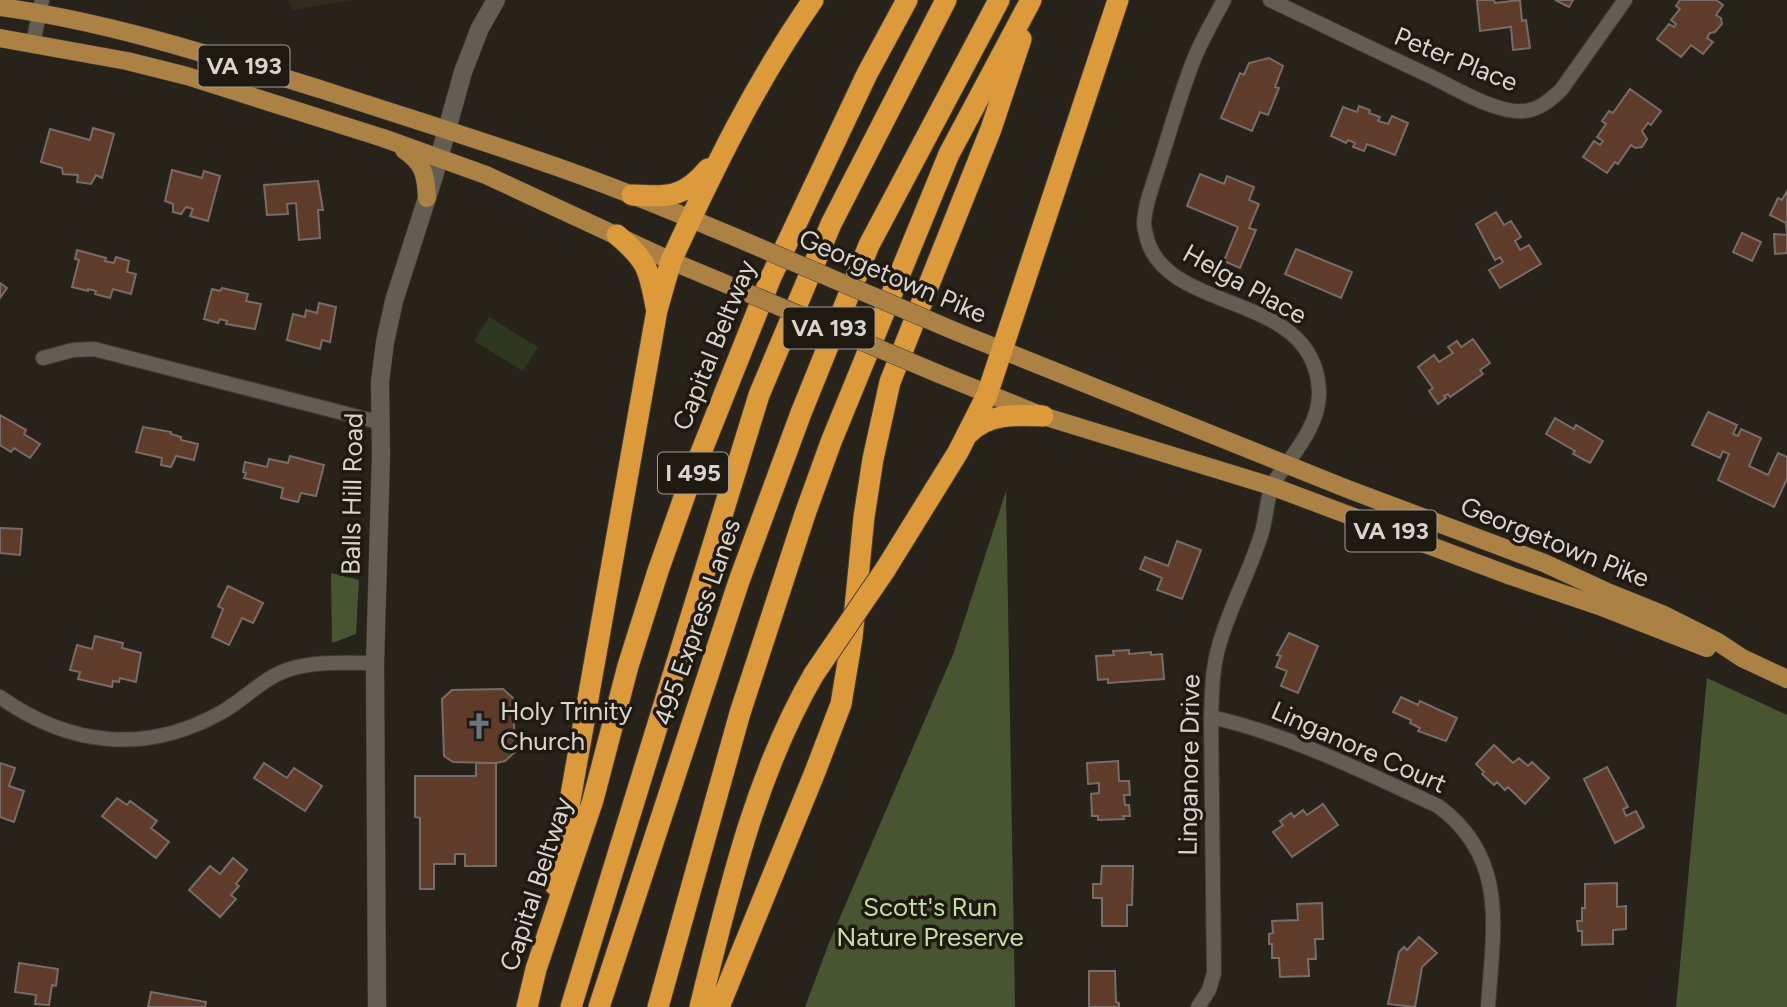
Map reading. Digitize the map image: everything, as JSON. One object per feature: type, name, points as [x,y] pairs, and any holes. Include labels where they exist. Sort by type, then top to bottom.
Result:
[{"type":"highway","points":[[536,969],[555,885],[656,310],[671,261],[719,157],[759,82],[813,0]]},
{"type":"highway","name":"Capital Beltway","points":[[527,1007],[536,969],[593,800],[628,666],[692,475],[771,277],[867,74],[907,0]]},
{"type":"highway","name":"495 Express Lanes","points":[[571,1007],[759,395],[831,224],[946,0]]},
{"type":"highway","name":"495 Express Lanes","points":[[599,1007],[739,581],[801,413],[869,245],[999,0]]},
{"type":"highway","points":[[658,1007],[740,713],[804,514],[950,154],[1032,0]]},
{"type":"highway","points":[[719,1007],[841,704],[852,638],[864,517],[873,459],[890,382],[991,129],[1032,0]]},
{"type":"highway","points":[[700,1007],[722,917],[767,773],[796,705],[885,570],[965,437],[986,395],[1118,0]]},
{"type":"highway","points":[[632,195],[658,197],[678,194],[695,184],[719,157]]},
{"type":"highway","points":[[617,235],[637,251],[645,264],[656,310]]},
{"type":"highway","points":[[965,437],[977,425],[993,418],[1043,416]]},
{"type":"main road","name":"Georgetown Pike","points":[[0,7],[40,6],[137,34],[536,159],[632,195],[1001,350],[1286,465],[1544,563],[1662,614],[1718,642],[1742,658],[1787,679]]},
{"type":"main road","name":"Georgetown Pike","points":[[0,37],[187,76],[439,157],[542,200],[671,261],[986,395],[1043,416],[1271,486],[1511,576],[1742,658]]},
{"type":"main road","points":[[383,138],[419,162],[425,172],[427,198]]},
{"type":"street","name":"Balls Hill Road","points":[[377,1007],[375,663],[381,455],[380,382],[394,301],[470,54],[480,28],[496,0]]},
{"type":"street","name":"Helga Place","points":[[1224,0],[1197,51],[1147,205],[1144,225],[1151,248],[1166,269],[1201,289],[1263,316],[1305,346],[1315,368],[1319,395],[1316,412],[1306,438],[1271,486]]},
{"type":"street","name":"Peter Place","points":[[1270,0],[1486,103],[1509,111],[1524,111],[1549,102],[1561,90],[1625,0]]},
{"type":"street","points":[[33,43],[40,6]]},
{"type":"street","points":[[43,358],[73,350],[94,349],[379,422]]},
{"type":"street","name":"Linganore Drive","points":[[1198,1007],[1209,990],[1214,963],[1212,677],[1218,649],[1261,535],[1271,486]]},
{"type":"street","points":[[0,697],[20,712],[69,733],[96,739],[148,738],[198,724],[222,712],[267,680],[287,670],[309,664],[375,663]]},
{"type":"street","name":"Linganore Court","points":[[1211,717],[1261,730],[1332,757],[1438,806],[1469,834],[1479,851],[1490,881],[1494,903],[1488,1007]]},
{"type":"shaded area","points":[[288,0],[352,0],[292,10]]},
{"type":"green space","points":[[489,317],[538,347],[523,371],[474,341]]},
{"type":"green space","name":"Scott's Run Nature Preserve","points":[[1006,491],[1015,1007],[805,1007],[829,943],[954,652]]},
{"type":"green space","points":[[331,573],[359,580],[356,634],[332,643]]},
{"type":"green space","points":[[1707,678],[1787,715],[1787,1007],[1676,1007]]},
{"type":"building","points":[[1477,0],[1494,0],[1495,3],[1520,0],[1522,21],[1526,20],[1530,48],[1513,50],[1511,27],[1480,31]]},
{"type":"building","points":[[1555,0],[1573,0],[1569,7]]},
{"type":"building","points":[[1680,0],[1716,0],[1723,5],[1716,15],[1721,18],[1722,24],[1715,32],[1710,33],[1707,38],[1713,42],[1703,54],[1691,45],[1681,57],[1657,39],[1669,24],[1674,27],[1676,24],[1671,20],[1680,9],[1676,6]]},
{"type":"building","points":[[1269,58],[1283,66],[1275,87],[1279,88],[1268,115],[1260,112],[1252,131],[1221,118],[1240,73],[1244,75],[1249,63]]},
{"type":"building","points":[[1630,89],[1661,111],[1651,125],[1648,123],[1642,131],[1647,139],[1642,147],[1635,148],[1631,145],[1618,164],[1615,162],[1607,173],[1583,157],[1594,141],[1600,145],[1603,141],[1597,137],[1606,124],[1602,121],[1609,111],[1613,113]]},
{"type":"building","points":[[1359,106],[1380,117],[1378,121],[1388,124],[1392,116],[1408,123],[1395,155],[1367,144],[1364,151],[1353,147],[1355,143],[1348,140],[1346,143],[1331,136],[1343,107],[1357,112]]},
{"type":"building","points":[[93,128],[114,134],[102,178],[96,175],[91,184],[77,182],[78,175],[63,174],[62,168],[41,162],[50,129],[90,140]]},
{"type":"building","points":[[172,170],[202,178],[204,171],[220,176],[208,221],[190,216],[193,209],[186,207],[181,214],[173,212],[173,204],[165,201]]},
{"type":"building","points":[[1200,174],[1224,184],[1227,176],[1254,187],[1249,200],[1259,204],[1249,228],[1256,230],[1240,268],[1224,261],[1238,227],[1187,206]]},
{"type":"building","points":[[318,181],[323,210],[318,210],[320,238],[299,240],[296,203],[287,204],[288,214],[267,215],[264,185]]},
{"type":"building","points":[[1787,191],[1787,235],[1786,223],[1770,215],[1778,198],[1782,200]]},
{"type":"building","points":[[1496,212],[1504,225],[1511,221],[1521,237],[1515,241],[1520,250],[1529,245],[1541,264],[1500,288],[1489,270],[1503,262],[1500,257],[1495,260],[1476,224]]},
{"type":"building","points":[[1742,233],[1761,242],[1752,261],[1733,252]]},
{"type":"building","points":[[1774,234],[1787,235],[1787,253],[1775,254]]},
{"type":"building","points":[[1296,249],[1352,272],[1341,298],[1285,274]]},
{"type":"building","points":[[77,250],[114,263],[116,257],[129,261],[127,272],[136,274],[131,294],[113,289],[110,298],[95,294],[96,291],[72,287],[79,260],[75,259]]},
{"type":"building","points":[[0,283],[7,288],[0,298]]},
{"type":"building","points":[[222,288],[248,294],[246,301],[261,304],[255,329],[226,324],[227,321],[220,319],[218,323],[204,319],[212,289],[220,291]]},
{"type":"building","points":[[319,303],[336,307],[330,342],[322,340],[320,349],[287,340],[293,314],[305,317],[306,310],[317,313]]},
{"type":"building","points":[[1473,339],[1490,363],[1480,370],[1483,374],[1450,397],[1448,394],[1444,396],[1446,398],[1438,404],[1429,391],[1433,388],[1418,367],[1434,355],[1439,362],[1453,353],[1448,347],[1457,341],[1461,347]]},
{"type":"building","points":[[1708,412],[1737,425],[1733,434],[1738,436],[1741,429],[1761,438],[1749,466],[1768,475],[1778,453],[1787,457],[1787,479],[1774,507],[1718,480],[1729,454],[1723,451],[1720,458],[1692,445]]},
{"type":"building","points":[[0,415],[26,430],[24,434],[40,444],[30,458],[14,448],[11,452],[0,445]]},
{"type":"building","points":[[1555,418],[1574,429],[1576,425],[1603,441],[1590,463],[1546,434]]},
{"type":"building","points":[[143,427],[171,432],[181,437],[181,440],[198,444],[194,460],[176,456],[171,467],[161,465],[162,458],[136,452]]},
{"type":"building","points":[[290,456],[324,465],[316,496],[301,493],[298,502],[281,498],[283,488],[244,478],[245,462],[267,467],[269,459],[288,463]]},
{"type":"building","points":[[0,528],[22,529],[20,555],[0,553]]},
{"type":"building","points":[[1177,541],[1201,550],[1182,599],[1157,590],[1162,578],[1140,569],[1145,557],[1168,566]]},
{"type":"building","points":[[228,586],[263,603],[253,623],[242,618],[229,645],[212,637],[223,609],[218,606]]},
{"type":"building","points":[[1289,633],[1318,646],[1298,693],[1281,686],[1287,671],[1276,667],[1281,656],[1277,655]]},
{"type":"building","points":[[95,636],[123,643],[122,648],[141,653],[136,682],[120,678],[119,682],[113,681],[112,687],[78,679],[80,672],[70,670],[77,645],[92,649]]},
{"type":"building","points":[[1129,650],[1129,654],[1162,654],[1164,679],[1108,683],[1108,679],[1098,680],[1096,656],[1114,655],[1113,651]]},
{"type":"building","name":"Holy Trinity Church","points":[[503,689],[513,698],[515,752],[505,761],[496,763],[453,762],[444,756],[442,699],[452,690]]},
{"type":"building","points":[[1401,697],[1418,705],[1420,701],[1457,718],[1446,741],[1418,731],[1420,728],[1410,723],[1411,720],[1393,712]]},
{"type":"building","points":[[1494,745],[1513,763],[1519,758],[1528,766],[1532,762],[1549,778],[1525,804],[1508,787],[1505,790],[1497,782],[1494,785],[1476,764]]},
{"type":"building","points":[[1118,761],[1119,781],[1129,781],[1130,795],[1124,795],[1130,816],[1123,816],[1124,819],[1098,820],[1098,816],[1092,816],[1091,794],[1099,793],[1099,783],[1088,784],[1087,763]]},
{"type":"building","points":[[0,763],[15,768],[9,786],[24,791],[14,822],[0,817]]},
{"type":"building","points":[[264,763],[287,778],[294,768],[322,786],[305,811],[254,778]]},
{"type":"building","points":[[476,763],[496,763],[496,866],[465,866],[465,854],[455,854],[455,864],[434,864],[434,889],[420,889],[420,818],[415,817],[415,776],[476,776]]},
{"type":"building","points":[[1607,767],[1628,807],[1623,809],[1626,816],[1636,811],[1644,827],[1615,843],[1584,779]]},
{"type":"building","points":[[117,798],[127,805],[130,801],[157,821],[151,828],[169,842],[156,858],[102,816]]},
{"type":"building","points":[[1323,804],[1338,825],[1292,857],[1273,832],[1283,825],[1280,821],[1291,813],[1294,817],[1303,810],[1307,815]]},
{"type":"building","points":[[233,858],[247,870],[231,895],[236,899],[220,917],[189,890],[210,866],[220,874]]},
{"type":"building","points":[[1102,866],[1133,866],[1132,905],[1127,905],[1127,926],[1102,926],[1102,898],[1093,898],[1093,884],[1101,884]]},
{"type":"building","points":[[1617,883],[1617,907],[1626,906],[1626,929],[1613,930],[1613,944],[1582,945],[1582,931],[1578,931],[1577,921],[1582,921],[1582,908],[1585,908],[1585,884]]},
{"type":"building","points":[[1322,903],[1323,939],[1315,939],[1316,959],[1308,959],[1309,976],[1280,977],[1279,958],[1272,958],[1272,944],[1269,944],[1269,934],[1273,933],[1272,921],[1298,920],[1297,904]]},
{"type":"building","points":[[1419,937],[1437,953],[1422,967],[1415,1007],[1388,1004],[1399,952],[1404,947],[1407,950]]},
{"type":"building","points":[[19,963],[58,969],[56,986],[52,985],[49,1005],[35,1004],[36,995],[15,992]]},
{"type":"building","points":[[1089,971],[1115,971],[1116,1002],[1119,1007],[1089,1007]]},
{"type":"building","points":[[151,992],[206,1002],[205,1007],[148,1007]]},
{"type":"place","name":"Holy Trinity Church","points":[[479,726]]}]
